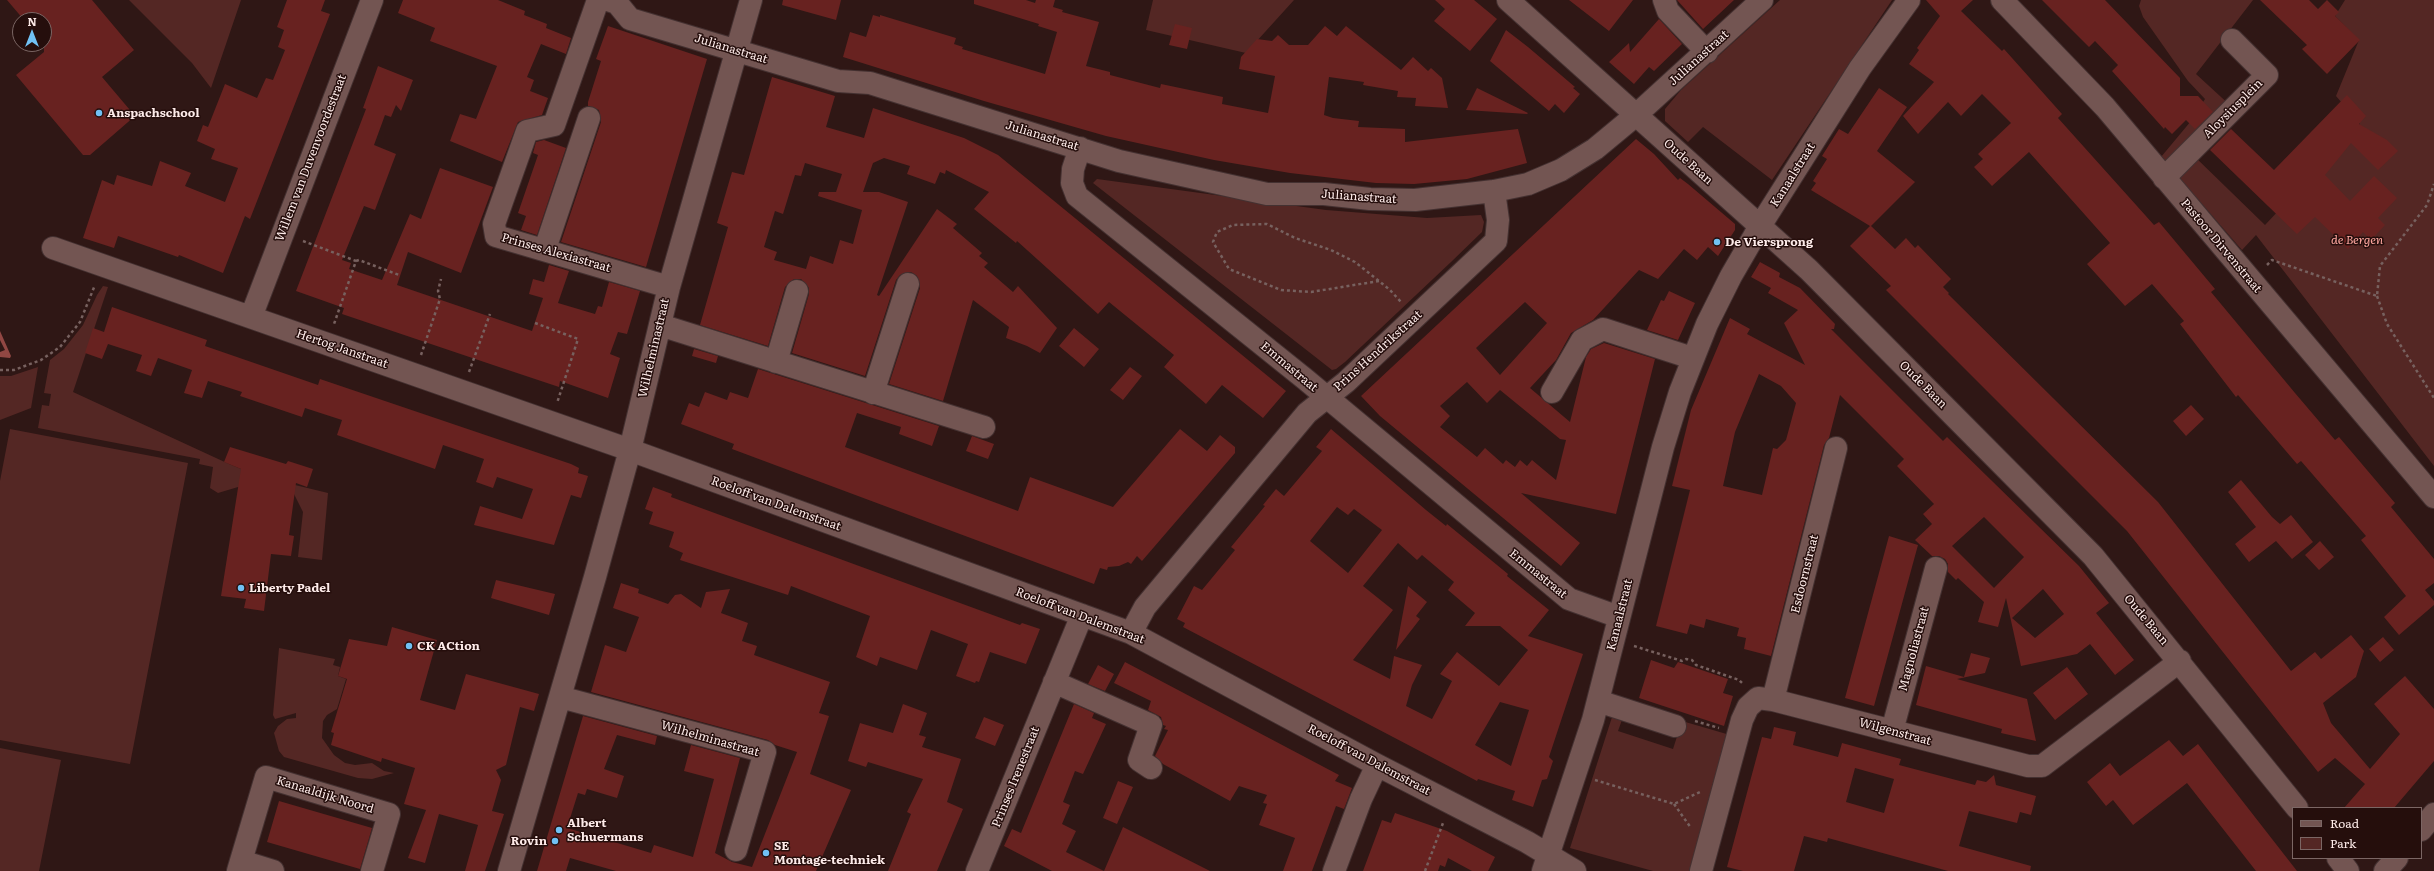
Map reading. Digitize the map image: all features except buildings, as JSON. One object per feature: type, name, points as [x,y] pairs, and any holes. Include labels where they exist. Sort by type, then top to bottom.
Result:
[{"type":"street","name":"Willem van Duvenvoordestraat","points":[[251,317],[372,0]]},
{"type":"street","name":"Wilhelminastraat","points":[[509,871],[630,450],[669,286],[752,0]]},
{"type":"street","name":"Oude Baan","points":[[1508,0],[1531,7],[1636,115],[1809,270],[2093,556],[2180,661],[2296,807]]},
{"type":"street","points":[[1664,0],[1668,11],[1706,52]]},
{"type":"street","name":"Julianastraat","points":[[1636,115],[1762,0]]},
{"type":"street","name":"Kanaalstraat","points":[[1546,863],[1598,701],[1663,447],[1692,358],[1731,276],[1760,226],[1860,68],[1909,0]]},
{"type":"street","name":"Pastoor Dirvenstraat","points":[[2002,0],[2105,107],[2434,497]]},
{"type":"street","name":"Julianastraat","points":[[610,1],[630,19],[838,81],[870,83],[1119,161],[1267,194],[1324,194],[1370,199],[1415,200],[1494,192]]},
{"type":"street","name":"Prinses Alexiastraat","points":[[610,1],[554,124],[527,131],[494,224],[496,236],[536,249],[545,250],[669,286]]},
{"type":"street","name":"Aloysiusplein","points":[[2164,178],[2267,75],[2232,40]]},
{"type":"street","points":[[1494,192],[1528,184],[1561,170],[1595,149],[1636,115]]},
{"type":"street","points":[[545,250],[589,118]]},
{"type":"street","name":"Emmastraat","points":[[1080,148],[1072,182],[1077,196],[1299,374],[1325,398],[1568,599],[1619,617]]},
{"type":"street","name":"Prins Hendrikstraat","points":[[1131,633],[1145,607],[1307,413],[1346,382],[1496,240],[1498,220],[1494,192]]},
{"type":"street","name":"Hertog Janstraat","points":[[53,248],[630,450]]},
{"type":"street","points":[[873,393],[908,284]]},
{"type":"street","points":[[776,362],[797,291]]},
{"type":"street","points":[[660,325],[984,427]]},
{"type":"street","points":[[1552,392],[1582,340],[1603,329],[1692,358]]},
{"type":"street","name":"Esdoornstraat","points":[[1765,699],[1836,448]]},
{"type":"street","name":"Roeloff van Dalemstraat","points":[[630,450],[1131,633],[1377,765],[1527,842],[1546,863],[1575,871]]},
{"type":"street","name":"Magnoliastraat","points":[[1892,731],[1936,568]]},
{"type":"street","name":"Prinses Irenestraat","points":[[979,870],[1082,615]]},
{"type":"street","name":"Wilgenstraat","points":[[1765,699],[2028,766],[2042,766],[2180,661]]},
{"type":"street","points":[[1054,682],[1151,725],[1139,760],[1151,768]]},
{"type":"street","name":"Wilhelminastraat","points":[[560,697],[764,752],[736,850]]},
{"type":"street","points":[[1702,871],[1726,780],[1748,707],[1765,699]]},
{"type":"street","points":[[1598,701],[1675,726]]},
{"type":"street","points":[[1334,871],[1361,799],[1377,765]]},
{"type":"street","name":"Kanaaldijk Noord","points":[[273,871],[240,866],[266,777],[389,814],[372,871]]},
{"type":"street","points":[[2422,829],[2434,814]]},
{"type":"street","points":[[2339,859],[2348,871]]},
{"type":"street","points":[[2385,871],[2396,859]]},
{"type":"path","points":[[2434,184],[2427,204],[2380,266],[2377,296],[2387,324],[2434,398]]},
{"type":"path","points":[[1379,281],[1311,292],[1281,290],[1229,269],[1213,242],[1217,232],[1233,225],[1267,224],[1295,238],[1331,250],[1355,262],[1379,281],[1416,317]]},
{"type":"path","points":[[282,234],[356,261],[359,260],[399,274]]},
{"type":"path","points":[[2249,279],[2272,260],[2377,296]]},
{"type":"path","points":[[328,344],[356,261]]},
{"type":"path","points":[[0,370],[14,370],[34,363],[60,347],[80,322],[103,265]]},
{"type":"path","points":[[415,374],[440,299],[438,291],[442,279]]},
{"type":"path","points":[[462,391],[490,314]]},
{"type":"path","points":[[535,323],[578,339],[550,422]]},
{"type":"path","points":[[1614,640],[1682,661],[1686,659],[1692,660],[1696,666],[1739,680],[1765,699]]},
{"type":"path","points":[[1675,726],[1679,716],[1739,734]]},
{"type":"path","points":[[1575,774],[1674,804],[1726,780]]},
{"type":"path","points":[[1425,871],[1440,828],[1453,804]]},
{"type":"green space","points":[[129,0],[241,0],[211,88],[192,63]]},
{"type":"green space","points":[[1153,0],[1294,0],[1246,53],[1146,30]]},
{"type":"green space","points":[[1780,0],[1892,0],[1772,180],[1703,127],[1688,142],[1665,121],[1665,109],[1681,90]]},
{"type":"green space","name":"de Bergen","points":[[2141,0],[2253,0],[2196,74],[2233,108],[2193,155],[2265,225],[2360,124],[2336,96],[2359,40],[2335,16],[2345,0],[2434,0],[2434,466],[2256,235],[2242,250],[2161,157],[2191,121],[2205,99],[2188,81],[2143,17],[2139,6]]},
{"type":"green space","points":[[1097,179],[1326,210],[1427,218],[1481,215],[1484,222],[1482,232],[1345,362],[1336,369],[1332,370],[1093,183]]},
{"type":"green space","points":[[103,286],[108,287],[73,392],[258,476],[328,493],[322,560],[298,557],[303,512],[294,494],[238,487],[218,493],[210,488],[213,467],[199,464],[200,459],[38,428],[42,405],[49,406],[51,394],[44,393],[50,360],[64,349],[83,325],[97,295]]},
{"type":"green space","points":[[38,367],[31,408],[0,420],[0,376],[11,376]]},
{"type":"green space","points":[[10,429],[188,463],[130,764],[0,740],[0,481]]},
{"type":"green space","points":[[279,648],[335,659],[333,665],[340,667],[338,676],[346,679],[337,709],[327,715],[323,721],[322,738],[334,755],[345,763],[355,765],[372,763],[384,771],[394,773],[372,779],[358,778],[284,757],[279,751],[274,733],[278,726],[287,719],[296,718],[296,713],[275,719],[273,715]]},
{"type":"green space","points":[[1613,714],[1623,717],[1618,731],[1673,749],[1682,721],[1730,735],[1693,871],[1653,871],[1570,848]]},
{"type":"green space","points":[[0,748],[61,760],[39,871],[0,871]]},
{"type":"shaded area","points":[[0,331],[11,356],[10,358],[0,357],[0,352],[5,350],[0,340]]},
{"type":"place","name":"Anspachschool","points":[[99,113]]},
{"type":"place","name":"De Viersprong","points":[[1717,242]]},
{"type":"place","name":"Liberty Padel","points":[[241,588]]},
{"type":"place","name":"CK ACtion","points":[[409,646]]},
{"type":"place","name":"Albert Schuermans","points":[[559,830]]},
{"type":"place","name":"Rovin","points":[[555,841]]},
{"type":"place","name":"SE Montage-techniek","points":[[766,853]]}]
